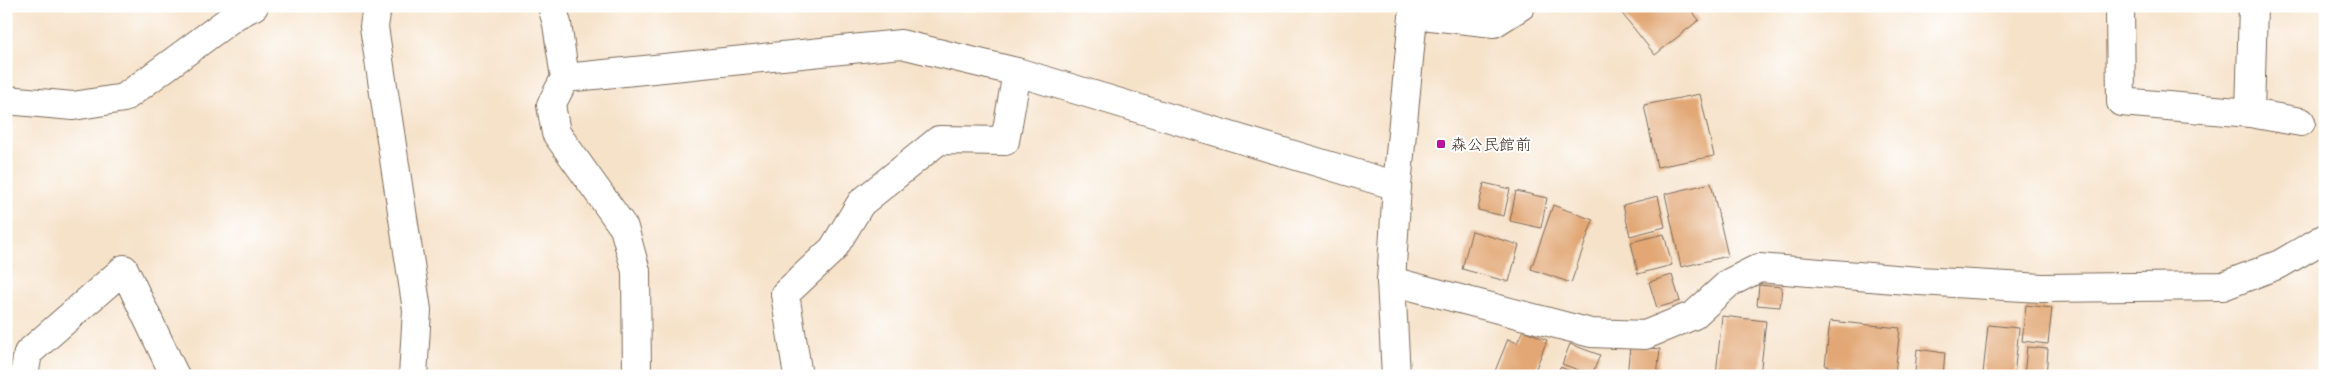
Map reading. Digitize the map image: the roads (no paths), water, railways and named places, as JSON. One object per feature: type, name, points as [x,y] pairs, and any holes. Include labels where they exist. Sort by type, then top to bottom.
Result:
[{"type":"street","points":[[6,100],[73,106],[124,98],[236,15],[254,6]]},
{"type":"street","points":[[377,6],[374,27],[417,310],[414,376]]},
{"type":"street","points":[[552,6],[557,24],[564,78],[551,105],[556,132],[624,228],[636,271],[637,376]]},
{"type":"street","points":[[1396,376],[1391,281],[1397,186],[1413,10],[1494,23],[1521,6]]},
{"type":"street","points":[[2120,6],[2121,102],[2250,113],[2301,122]]},
{"type":"street","points":[[2250,113],[2253,6]]},
{"type":"street","points":[[564,78],[901,44],[1017,72],[1397,186]]},
{"type":"street","points":[[798,376],[785,294],[833,249],[861,203],[939,140],[1006,141],[1017,72]]},
{"type":"street","points":[[1391,281],[1591,333],[1645,335],[1694,315],[1729,283],[1759,268],[1919,281],[2042,288],[2223,286],[2280,264],[2325,238]]},
{"type":"street","points":[[24,376],[28,353],[124,269],[175,376]]},
{"type":"place","name":"森公民館前","points":[[1441,144]]}]
